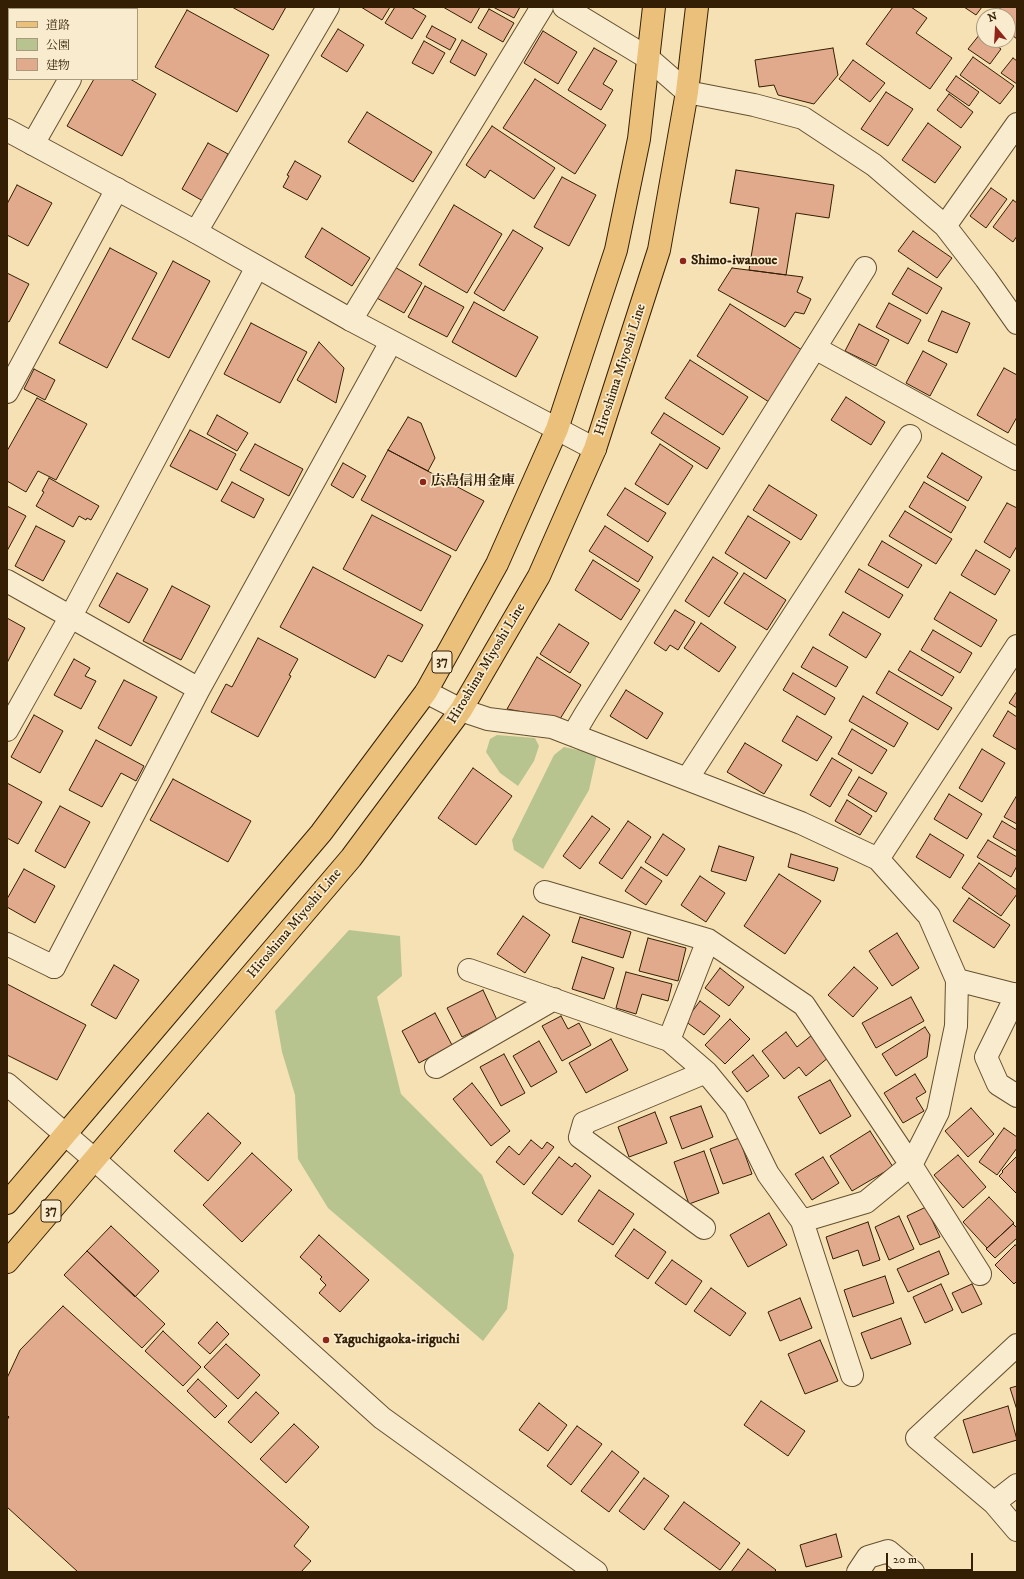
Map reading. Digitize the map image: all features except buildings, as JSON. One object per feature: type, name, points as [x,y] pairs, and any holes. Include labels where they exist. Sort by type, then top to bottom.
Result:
[{"type":"main road","name":"37","points":[[7,1203],[321,833],[426,692],[497,564],[557,429],[616,250],[639,139],[654,7]]},
{"type":"main road","name":"Hiroshima Miyoshi Line","points":[[7,1262],[351,858],[461,710],[539,576],[596,449],[659,250],[687,92],[697,7]]},
{"type":"street","points":[[196,232],[328,7]]},
{"type":"street","points":[[350,320],[542,7]]},
{"type":"street","points":[[564,7],[648,58],[687,92],[803,118],[874,165],[946,226],[1017,323]]},
{"type":"street","points":[[32,144],[69,80]]},
{"type":"street","points":[[946,226],[1017,124]]},
{"type":"street","points":[[7,130],[196,232],[350,320],[596,449]]},
{"type":"street","points":[[7,392],[117,189]]},
{"type":"street","points":[[7,730],[70,616],[257,267]]},
{"type":"street","points":[[573,735],[865,268]]},
{"type":"street","points":[[7,944],[54,967],[199,689],[391,342]]},
{"type":"street","points":[[815,348],[1017,459]]},
{"type":"street","points":[[686,779],[910,436]]},
{"type":"street","points":[[7,581],[199,689]]},
{"type":"street","points":[[878,859],[1017,646]]},
{"type":"street","points":[[426,692],[461,710],[488,719],[552,727],[801,823],[878,859],[929,916],[957,980],[956,1026],[938,1112],[911,1164],[866,1202],[802,1221]]},
{"type":"street","points":[[545,892],[708,940],[804,1006],[911,1164],[980,1274]]},
{"type":"street","points":[[669,1040],[708,940]]},
{"type":"street","points":[[470,970],[669,1040],[706,1072],[735,1107],[768,1174],[802,1221],[852,1375]]},
{"type":"street","points":[[957,980],[1017,994],[986,1057],[998,1084],[1017,1096]]},
{"type":"street","points":[[436,1067],[554,999]]},
{"type":"street","points":[[704,1228],[580,1137],[584,1123],[706,1072]]},
{"type":"street","points":[[7,1084],[66,1134],[382,1418],[596,1572]]},
{"type":"street","points":[[1017,1345],[917,1438],[994,1503],[1017,1530]]},
{"type":"street","points":[[994,1503],[1017,1485]]},
{"type":"street","points":[[858,1572],[868,1557],[888,1551],[913,1572]]},
{"type":"green space","points":[[497,735],[535,738],[539,746],[534,761],[518,786],[500,773],[486,752],[490,739]]},
{"type":"green space","points":[[564,747],[597,754],[589,790],[543,869],[514,850],[512,840],[554,755]]},
{"type":"green space","points":[[349,930],[400,936],[402,976],[377,997],[401,1094],[482,1175],[514,1255],[507,1309],[483,1341],[328,1208],[298,1159],[295,1095],[282,1052],[275,1011]]},
{"type":"place","name":"Shimo-iwanoue","points":[[683,261]]},
{"type":"place","name":"広島信用金庫","points":[[423,482]]},
{"type":"place","name":"Yaguchigaoka-iriguchi","points":[[326,1340]]}]
